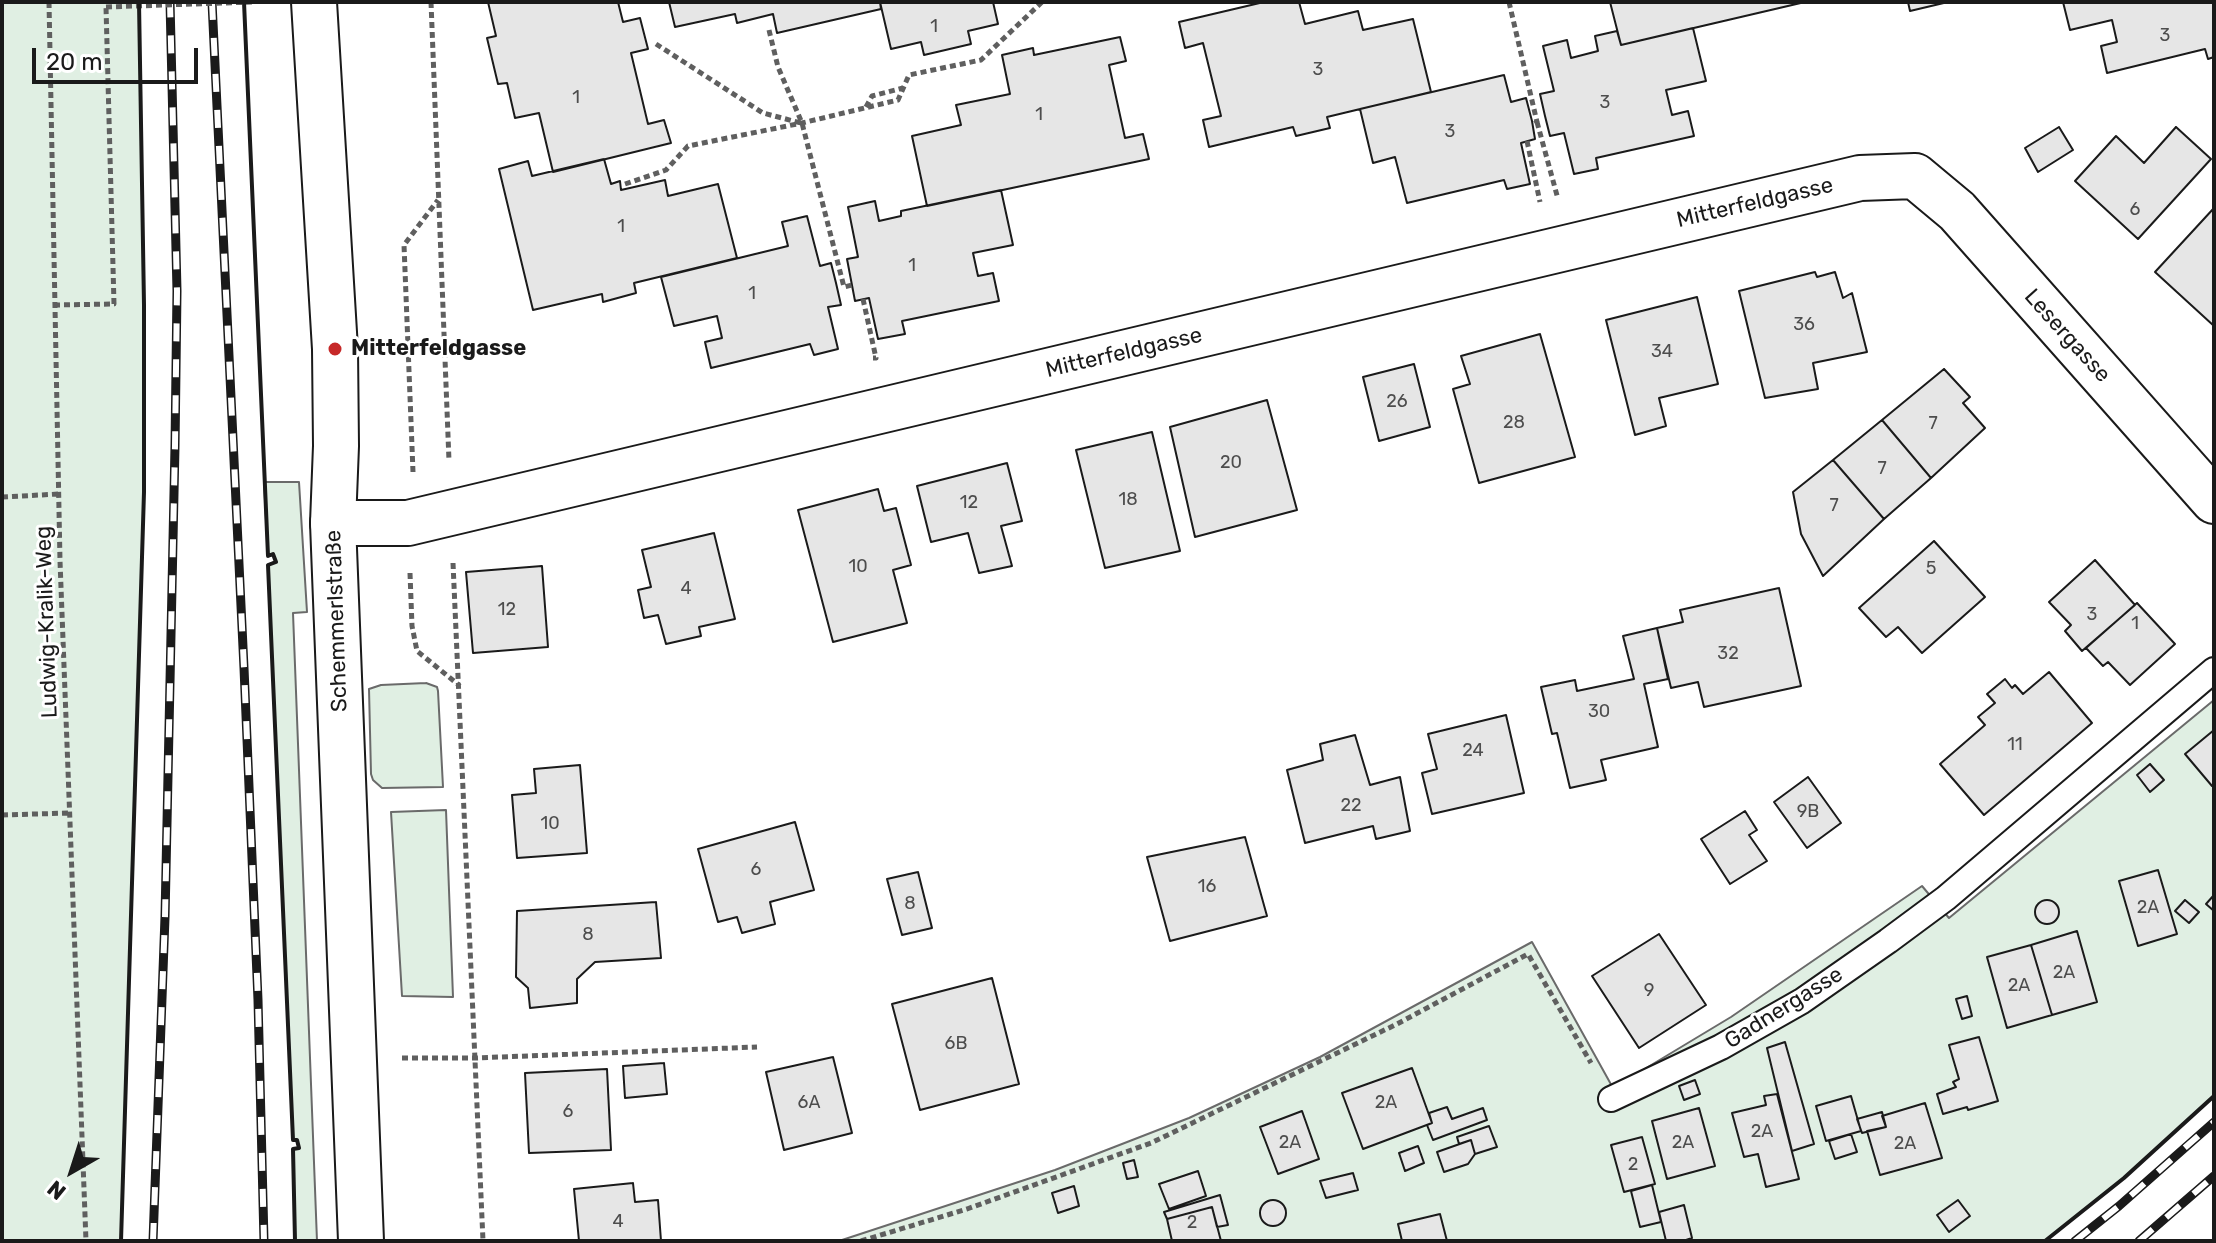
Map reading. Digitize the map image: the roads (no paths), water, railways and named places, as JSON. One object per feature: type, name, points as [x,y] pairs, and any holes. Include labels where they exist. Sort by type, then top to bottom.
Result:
[{"type":"street","name":"Schemmerlstraße","points":[[314,2],[335,349],[333,523],[361,1241]]},
{"type":"street","name":"Mitterfeldgasse","points":[[333,523],[408,523],[1860,178],[1915,176]]},
{"type":"street","name":"Lesergasse","points":[[1915,176],[1957,211],[2214,501]]},
{"type":"lane","name":"Gadnergasse","points":[[1611,1099],[1721,1047],[1802,1001],[1946,898],[2214,670]]},
{"type":"railway","points":[[153,1241],[165,917],[175,446],[177,291],[170,2]]},
{"type":"railway","points":[[212,2],[258,1000],[264,1241]]},
{"type":"railway","points":[[2075,1241],[2214,1122]]},
{"type":"railway","points":[[2139,1241],[2214,1176]]},
{"type":"place","name":"Mitterfeldgasse","points":[[335,349]]}]
